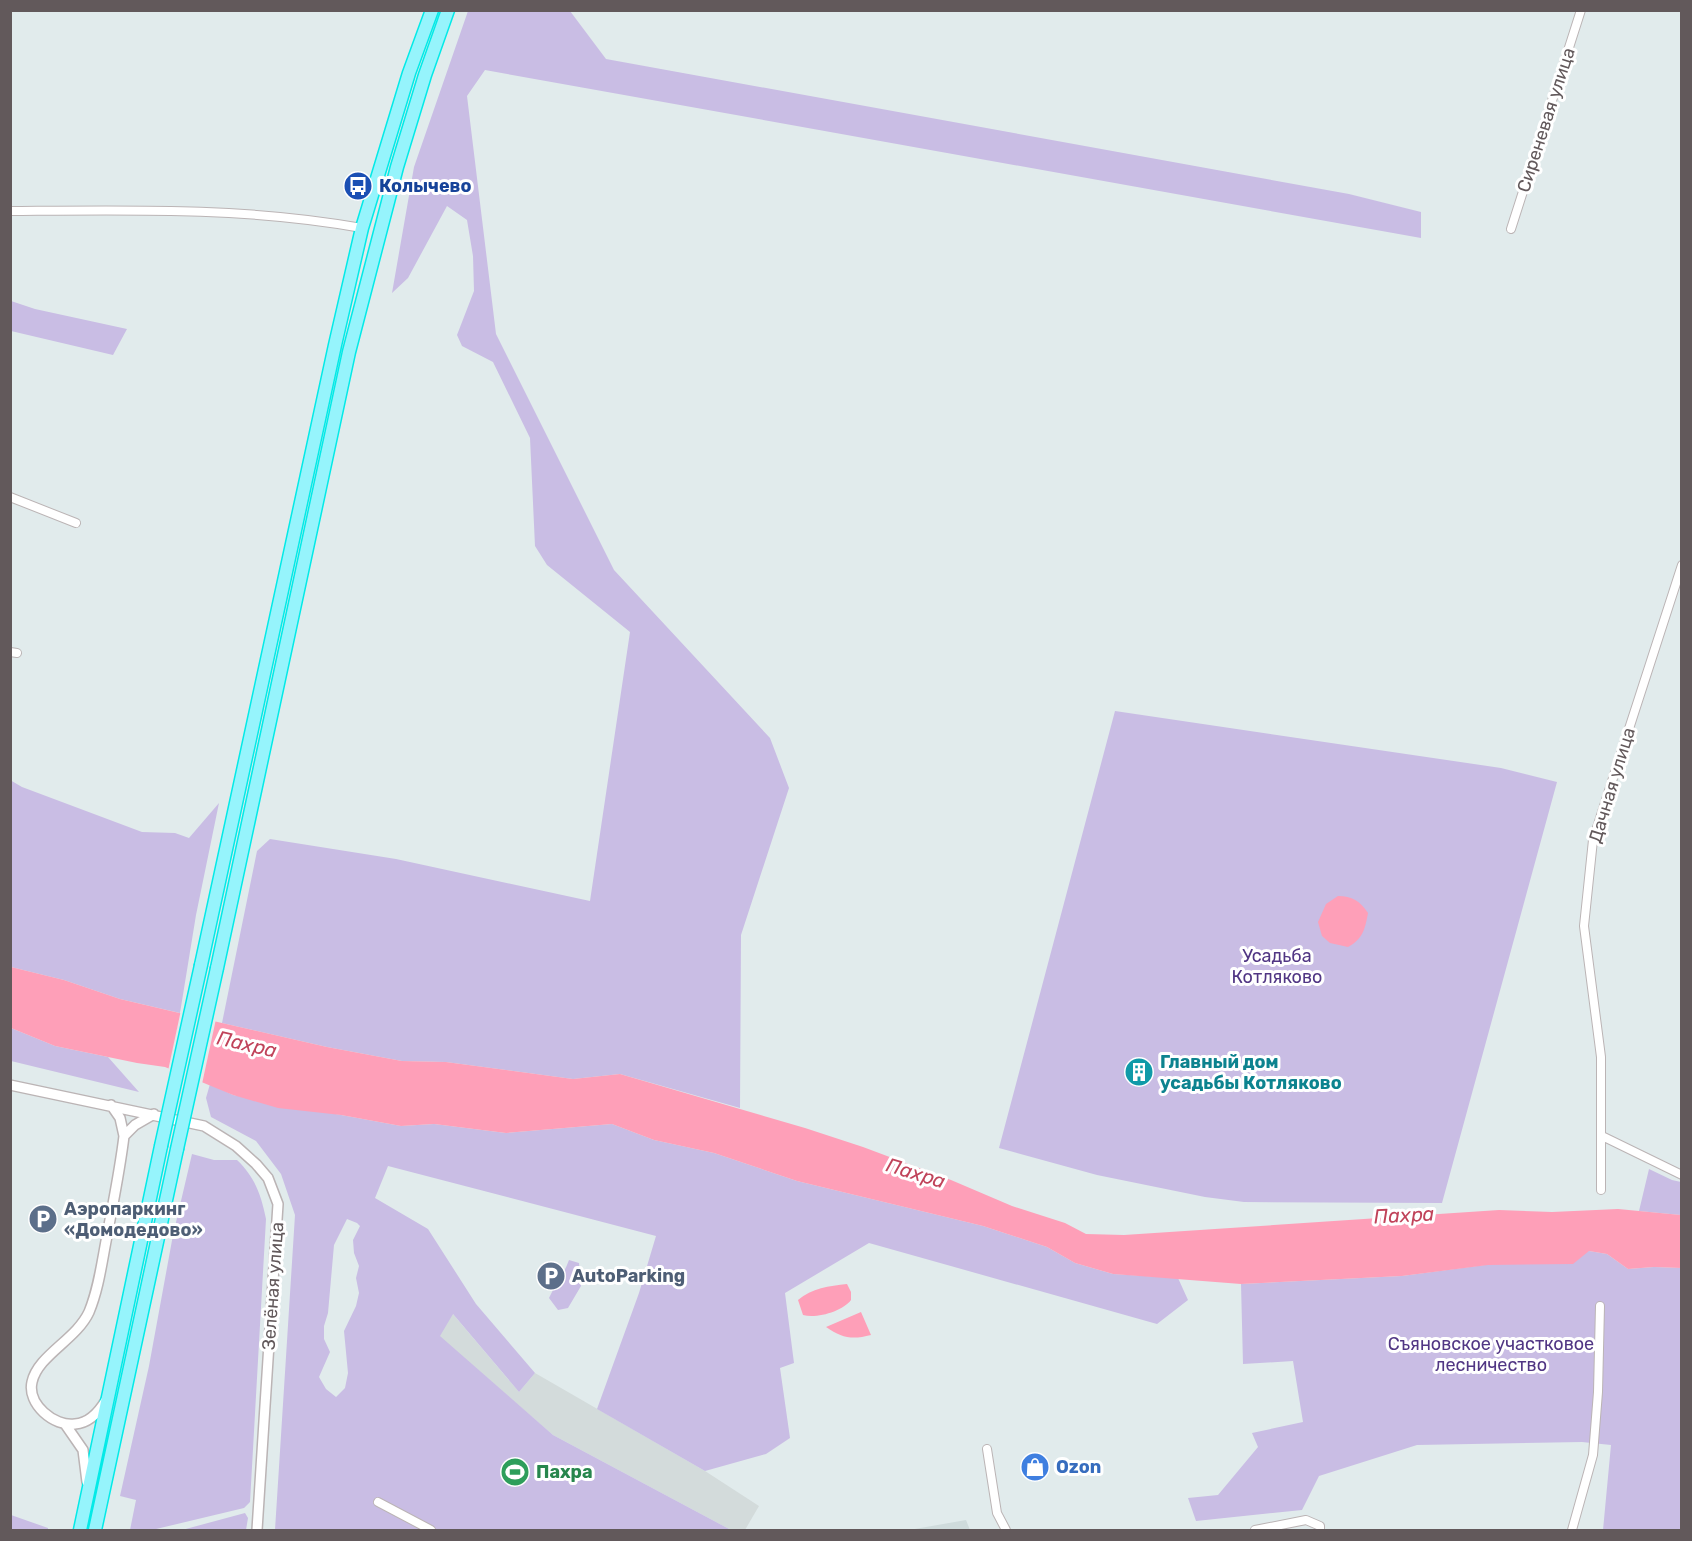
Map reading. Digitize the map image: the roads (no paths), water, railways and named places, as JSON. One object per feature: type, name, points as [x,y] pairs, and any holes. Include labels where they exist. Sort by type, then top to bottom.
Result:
[{"type":"highway","points":[[80,1530],[161,1146],[362,228],[409,73],[432,10]]},
{"type":"highway","points":[[95,1530],[355,330],[397,167],[448,10]]},
{"type":"street","name":"Сиреневая улица","points":[[1511,229],[1581,10]]},
{"type":"street","points":[[10,212],[169,210],[320,220],[362,228]]},
{"type":"street","points":[[10,497],[76,523]]},
{"type":"street","name":"Дачная улица","points":[[1601,1190],[1601,1057],[1584,926],[1593,840],[1682,566]]},
{"type":"street","name":"Зелёная улица","points":[[10,1085],[204,1126],[236,1146],[268,1178],[278,1204],[257,1530]]},
{"type":"street","points":[[88,1493],[83,1450],[65,1424],[42,1410],[35,1402],[31,1385],[33,1376],[40,1365],[78,1330],[88,1313],[97,1288],[124,1137],[120,1118],[111,1105]]},
{"type":"street","points":[[124,1137],[135,1125],[154,1114]]},
{"type":"street","points":[[1602,1136],[1682,1175]]},
{"type":"street","points":[[1572,1530],[1593,1455],[1598,1392],[1600,1306]]},
{"type":"street","points":[[65,1424],[76,1425],[96,1415],[110,1392]]},
{"type":"street","points":[[987,1449],[998,1513],[1006,1530]]},
{"type":"street","points":[[378,1502],[431,1530]]},
{"type":"street","points":[[1255,1530],[1306,1520],[1320,1526],[1320,1530]]},
{"type":"water","points":[[1338,896],[1355,900],[1368,913],[1362,933],[1357,941],[1348,947],[1330,943],[1322,936],[1318,922],[1326,904]]},
{"type":"water","points":[[11,967],[64,980],[120,999],[327,1047],[402,1061],[446,1062],[573,1079],[620,1074],[863,1147],[1012,1206],[1065,1223],[1086,1234],[1124,1235],[1499,1210],[1552,1212],[1618,1209],[1681,1215],[1681,1268],[1628,1269],[1607,1254],[1589,1251],[1573,1264],[1488,1265],[1402,1276],[1241,1284],[1113,1274],[1075,1263],[1047,1247],[983,1226],[797,1181],[714,1153],[654,1140],[612,1124],[506,1133],[434,1124],[401,1126],[341,1115],[278,1108],[233,1095],[165,1067],[55,1046],[11,1028]]},
{"type":"water","points":[[847,1284],[851,1292],[851,1300],[842,1308],[822,1315],[803,1315],[798,1300],[803,1296],[821,1288]]},
{"type":"water","points":[[861,1312],[871,1335],[847,1337],[826,1327]]},
{"type":"place","name":"Колычево","points":[[358,186]]},
{"type":"place","name":"Главный дом усадьбы Котляково","points":[[1139,1072]]},
{"type":"place","name":"Аэропаркинг «Домодедово»","points":[[43,1219]]},
{"type":"place","name":"AutoParking","points":[[551,1276]]},
{"type":"place","name":"Ozon","points":[[1035,1467]]},
{"type":"place","name":"Пахра","points":[[515,1472]]},
{"type":"park label","name":"Усадьба Котляково","points":[[1277,966]]},
{"type":"park label","name":"Съяновское участковое лесничество","points":[[1491,1354]]}]
